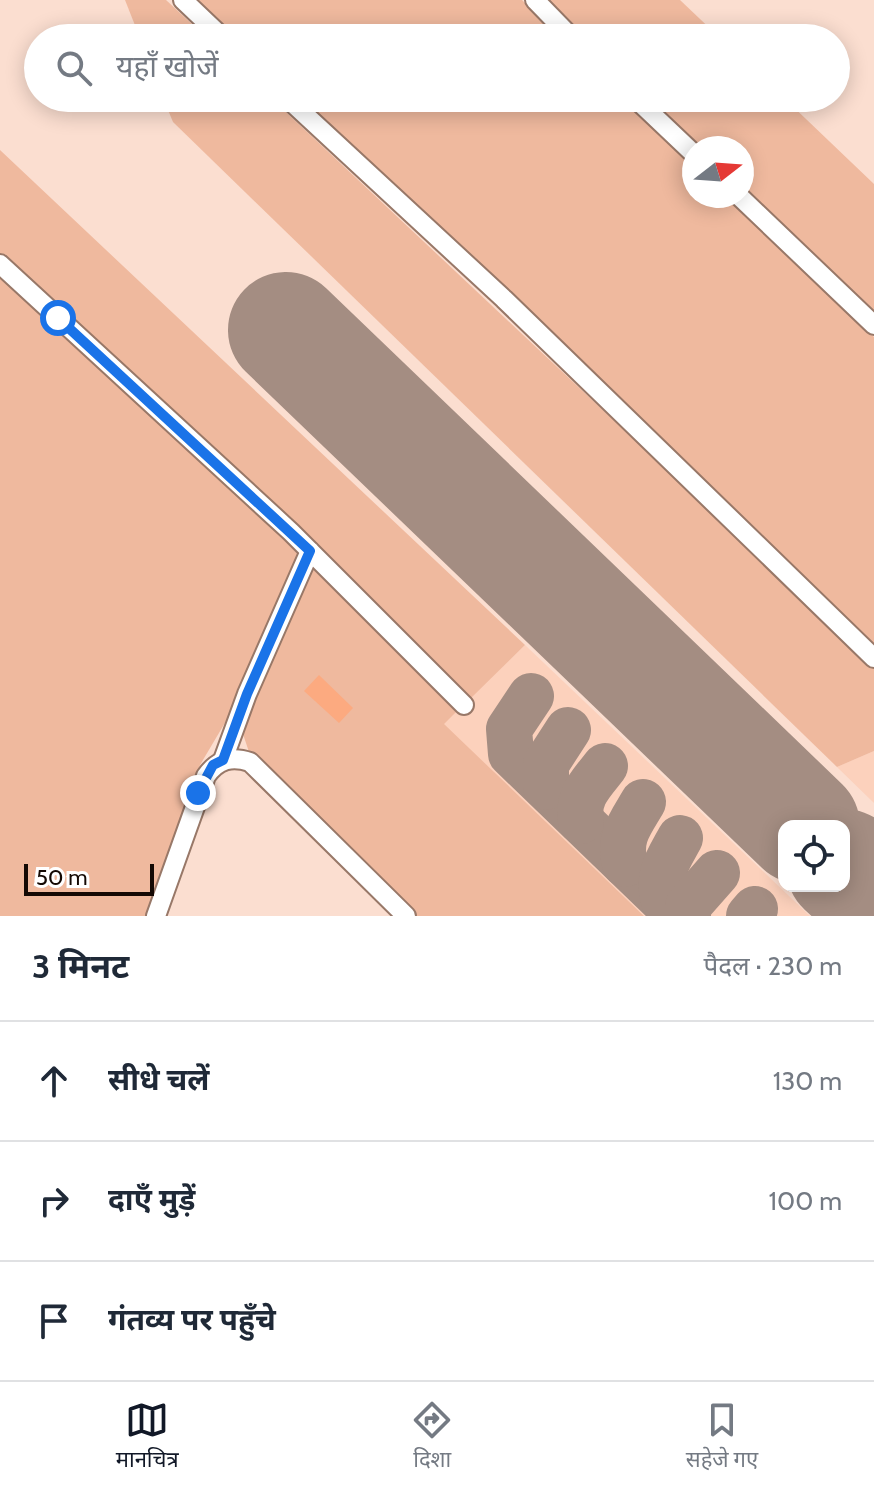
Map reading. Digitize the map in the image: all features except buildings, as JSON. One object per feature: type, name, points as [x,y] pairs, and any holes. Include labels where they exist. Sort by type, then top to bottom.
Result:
[{"type":"lane","points":[[183,0],[208,24]]},
{"type":"lane","points":[[535,0],[558,24]]},
{"type":"lane","points":[[302,112],[504,299],[874,658]]},
{"type":"lane","points":[[650,112],[682,143]]},
{"type":"lane","points":[[752,208],[874,325]]},
{"type":"lane","points":[[0,264],[310,551],[464,705]]},
{"type":"lane","points":[[223,760],[247,694],[310,551]]},
{"type":"lane","points":[[156,916],[198,793],[213,765],[239,758],[250,762],[406,916]]},
{"type":"shaded area","points":[[125,0],[166,0],[192,24],[134,24]]},
{"type":"shaded area","points":[[189,0],[522,0],[547,24],[215,24]]},
{"type":"shaded area","points":[[543,0],[680,0],[705,24],[568,24]]},
{"type":"shaded area","points":[[169,112],[286,112],[874,665],[874,751],[837,767],[173,122]]},
{"type":"shaded area","points":[[309,112],[639,112],[682,154],[682,208],[740,208],[874,337],[874,651]]},
{"type":"shaded area","points":[[661,112],[799,112],[874,184],[874,314],[754,200],[754,136],[686,136]]},
{"type":"shaded area","points":[[0,150],[525,645],[471,698],[312,545],[0,257]]},
{"type":"shaded area","points":[[0,272],[302,553],[232,711],[200,765],[149,916],[0,916]]},
{"type":"shaded area","points":[[310,566],[458,710],[444,724],[644,916],[414,916],[250,755],[240,725]]},
{"type":"shaded area","points":[[525,645],[778,886],[778,892],[785,892],[810,916],[644,916],[443,724]]},
{"type":"shaded area","points":[[874,751],[874,803],[837,767]]},
{"type":"taxiway","points":[[531,696],[509,729],[511,754],[679,916]]},
{"type":"taxiway","points":[[546,787],[546,764],[568,730]]},
{"type":"taxiway","points":[[581,821],[583,798],[605,766]]},
{"type":"taxiway","points":[[625,864],[624,839],[643,802]]},
{"type":"taxiway","points":[[664,901],[662,876],[680,838]]},
{"type":"taxiway","points":[[688,916],[688,906],[717,873]]},
{"type":"taxiway","points":[[749,916],[755,909]]},
{"type":"runway","points":[[286,330],[796,820]]},
{"type":"runway","points":[[850,873],[874,895]]},
{"type":"route","points":[[58,318],[310,551],[247,694],[223,760],[213,765],[198,793]]}]
